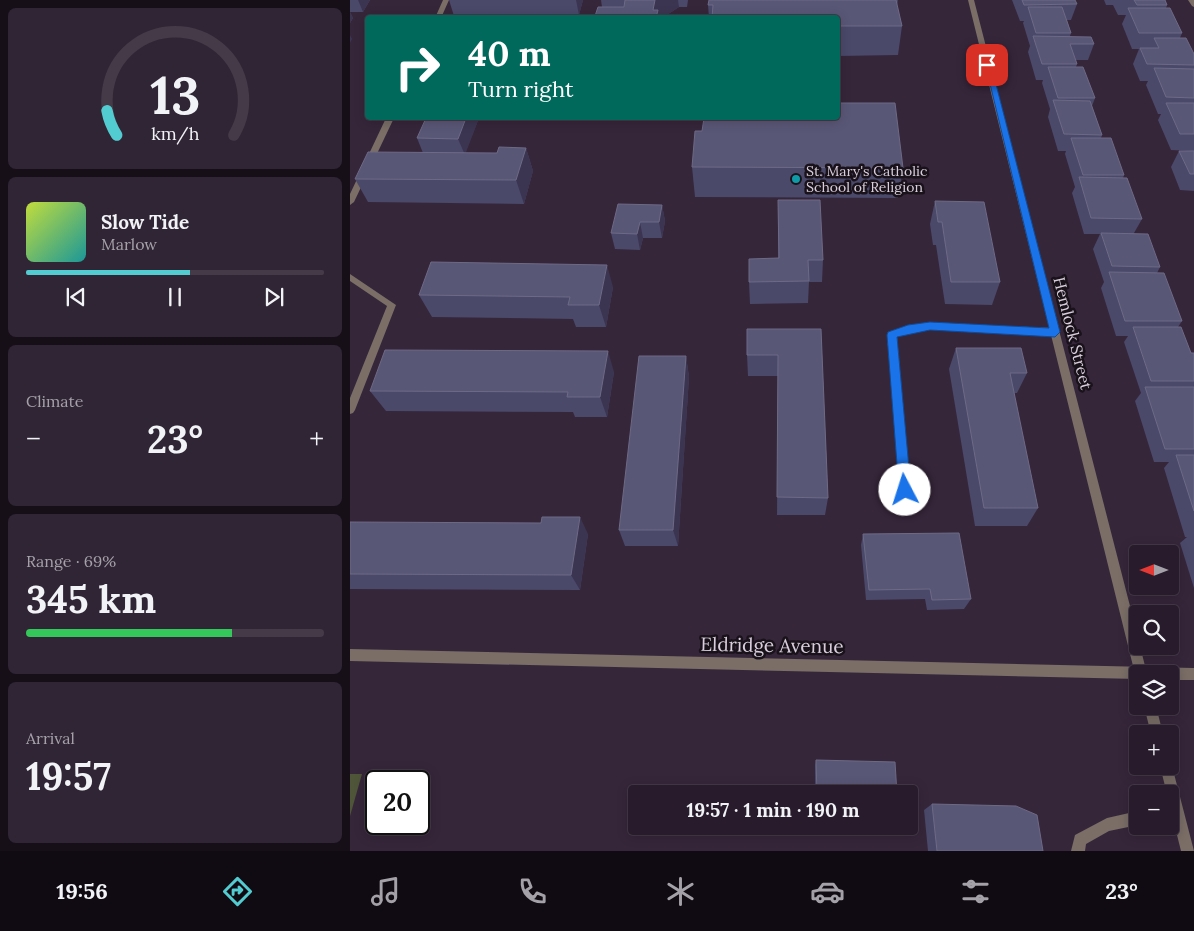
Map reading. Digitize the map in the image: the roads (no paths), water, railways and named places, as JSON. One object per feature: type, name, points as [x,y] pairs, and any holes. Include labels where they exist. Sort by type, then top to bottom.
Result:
[{"type":"street","points":[[439,15],[446,0]]},
{"type":"street","name":"Hemlock Street","points":[[971,0],[1139,665]]},
{"type":"street","points":[[1191,0],[1194,5]]},
{"type":"street","points":[[350,202],[389,120]]},
{"type":"street","points":[[350,277],[392,304],[350,410]]},
{"type":"street","points":[[905,490],[892,335],[908,329],[930,326],[1055,332]]},
{"type":"street","name":"Eldridge Avenue","points":[[350,655],[1129,673]]},
{"type":"street","name":"Eldridge Avenue","points":[[1179,674],[1194,674]]},
{"type":"street","points":[[1078,851],[1080,840],[1107,825],[1129,820]]},
{"type":"street","points":[[1179,826],[1188,851]]},
{"type":"place","name":"St. Mary's Catholic School of Religion","points":[[796,179]]}]
